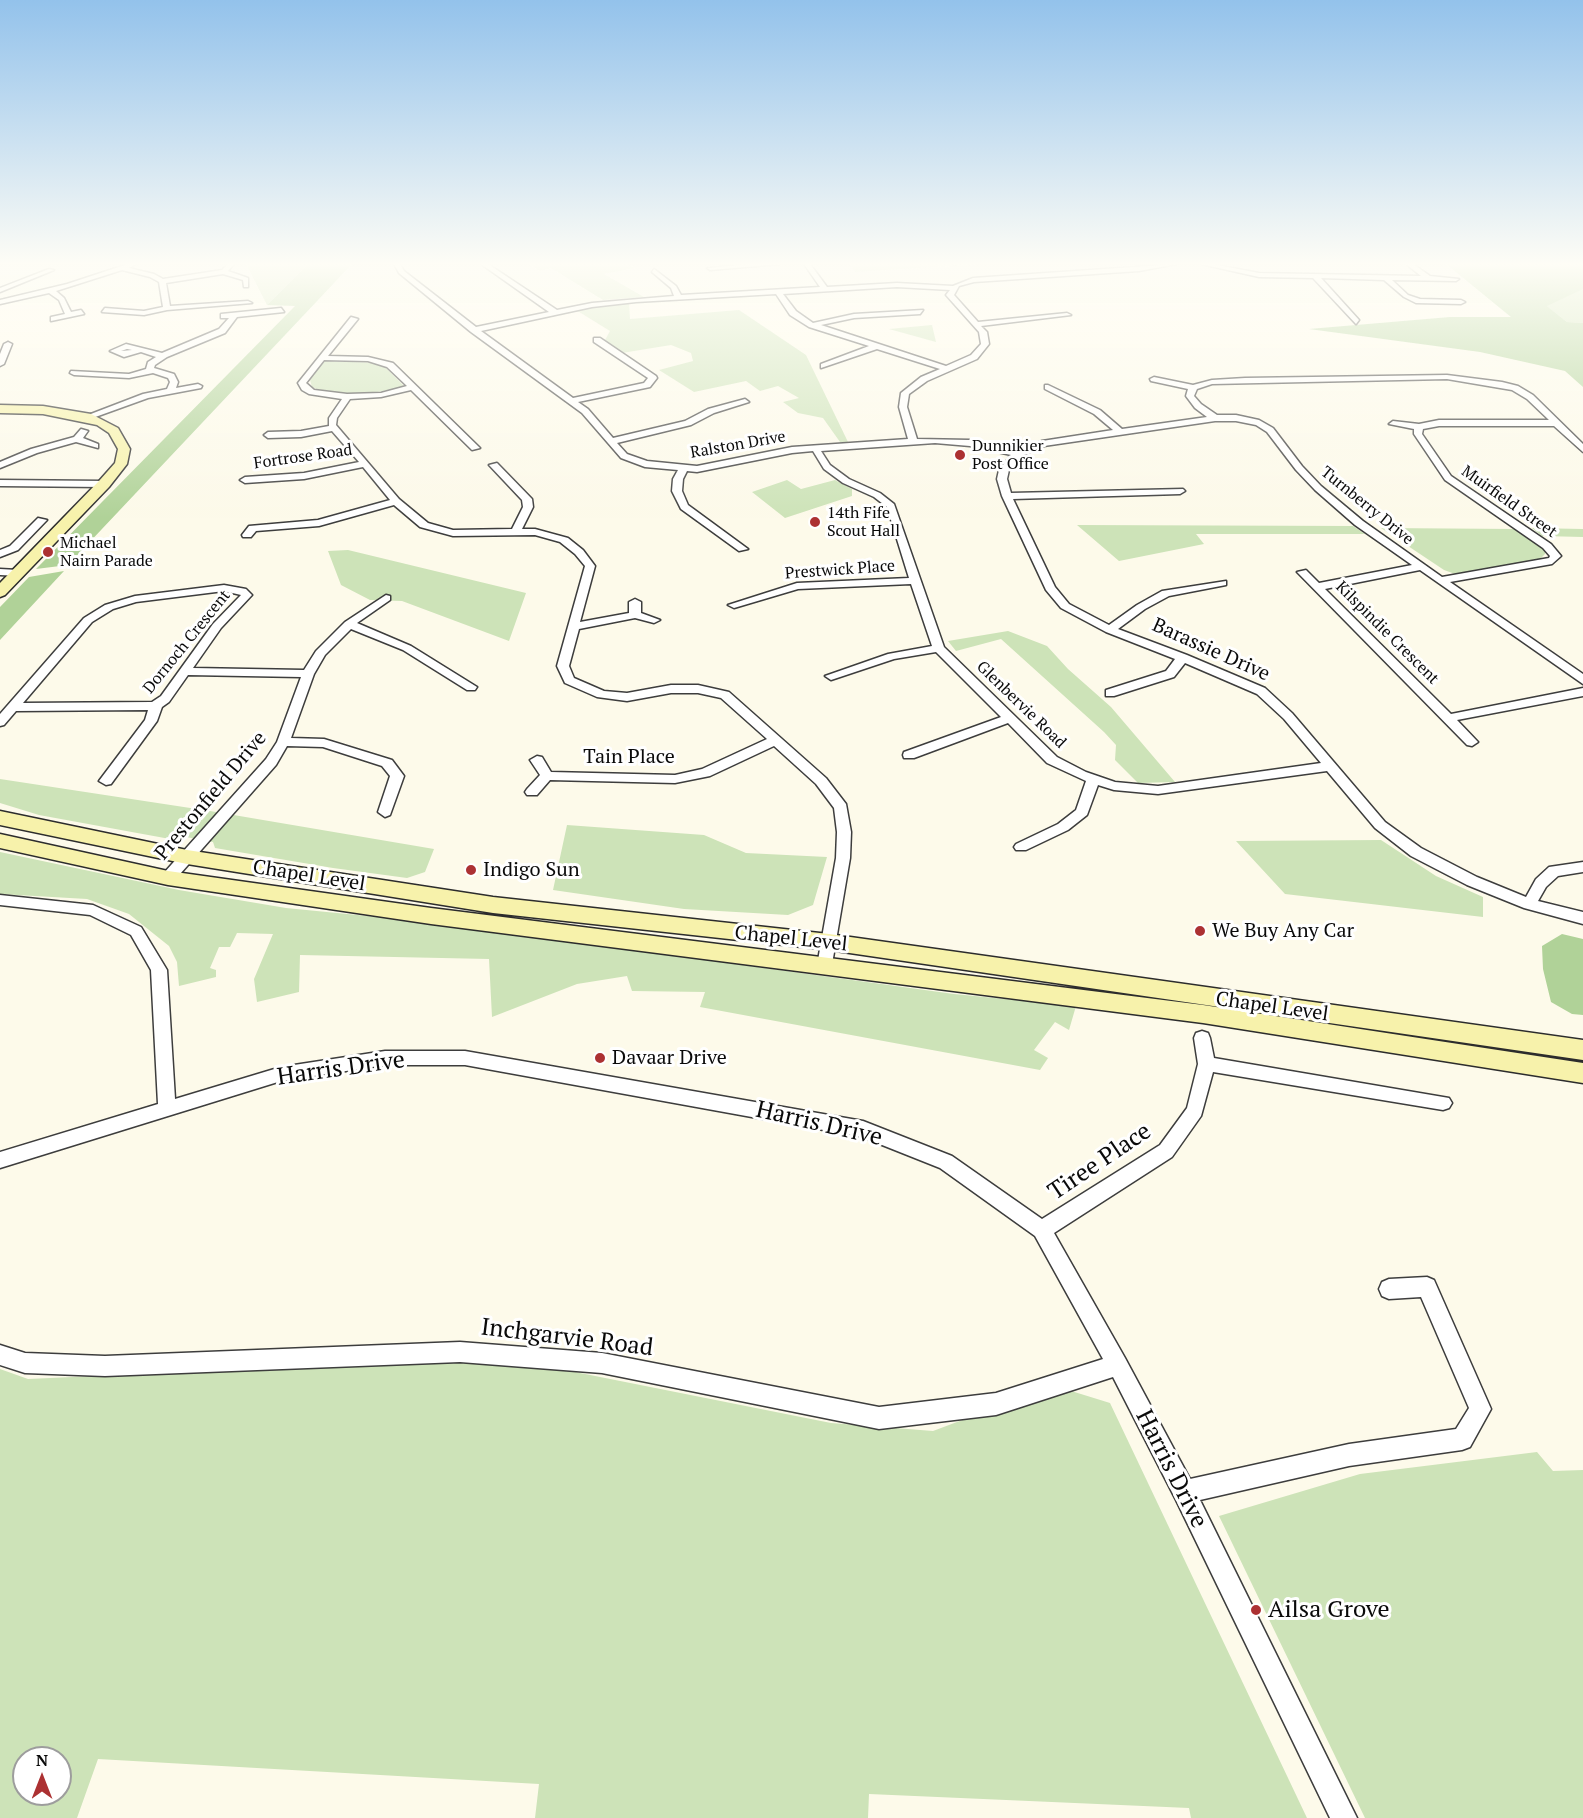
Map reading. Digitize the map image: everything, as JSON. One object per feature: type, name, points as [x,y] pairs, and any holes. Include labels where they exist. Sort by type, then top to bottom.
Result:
[{"type":"main road","points":[[0,409],[51,411],[85,424],[109,427],[122,442],[121,464],[105,484],[0,592]]},
{"type":"main road","name":"Chapel Level","points":[[0,818],[187,857],[493,904],[829,942],[1583,1050]]},
{"type":"main road","name":"Chapel Level","points":[[0,841],[168,878],[431,916],[1203,1014],[1583,1073]]},
{"type":"street","points":[[0,364],[5,349]]},
{"type":"street","points":[[171,390],[174,382],[171,376],[149,366],[163,356],[181,349]]},
{"type":"street","points":[[330,349],[302,383],[312,392],[347,397],[381,395],[414,387]]},
{"type":"street","name":"Ralston Drive","points":[[500,349],[585,411],[624,456],[636,461],[683,469],[711,467],[815,448],[913,441],[962,441],[1017,454]]},
{"type":"street","points":[[572,402],[647,385],[653,378],[610,349]]},
{"type":"street","points":[[824,366],[869,349]]},
{"type":"street","points":[[886,349],[947,369]]},
{"type":"street","points":[[913,441],[903,407],[905,393],[914,385],[974,357],[981,349]]},
{"type":"street","points":[[141,350],[163,356]]},
{"type":"street","points":[[322,358],[385,362],[414,387],[475,448]]},
{"type":"street","points":[[74,373],[129,376],[154,370]]},
{"type":"street","points":[[1154,379],[1193,387],[1212,382],[1245,380],[1468,379],[1515,388],[1530,397],[1583,449]]},
{"type":"street","points":[[77,439],[85,424],[133,399],[198,386]]},
{"type":"street","points":[[1048,387],[1096,412],[1119,431]]},
{"type":"street","points":[[1193,387],[1190,396],[1198,406],[1215,418]]},
{"type":"street","points":[[347,397],[333,418],[334,428],[396,501],[424,525],[438,530],[465,534],[516,531],[564,540],[579,552],[590,566],[563,666],[569,680],[583,688],[602,694],[627,696],[671,689],[698,689],[725,695],[821,781],[841,807],[844,832],[843,858],[825,966]]},
{"type":"street","points":[[610,441],[649,434],[688,423],[711,411],[745,402]]},
{"type":"street","name":"Turnberry Drive","points":[[1119,431],[1215,418],[1248,420],[1270,430],[1299,468],[1318,488],[1359,523],[1583,680]]},
{"type":"street","points":[[1393,424],[1419,427],[1439,423],[1557,423]]},
{"type":"street","name":"Muirfield Street","points":[[1419,427],[1418,434],[1448,478],[1547,546],[1556,556],[1552,561],[1440,580]]},
{"type":"street","points":[[268,435],[302,434],[334,428]]},
{"type":"street","points":[[1017,454],[1051,442],[1119,431]]},
{"type":"street","points":[[0,465],[24,454],[77,439],[95,446]]},
{"type":"street","name":"Glenbervie Road","points":[[815,448],[827,467],[846,482],[877,495],[891,506],[939,648],[1008,719],[1052,760],[1114,786],[1158,790],[1330,766]]},
{"type":"street","name":"Barassie Drive","points":[[1017,454],[1004,470],[1003,487],[1056,596],[1077,614],[1110,630],[1183,657],[1261,691],[1277,704],[1380,825],[1416,852],[1472,881],[1529,904],[1583,918]]},
{"type":"street","name":"Fortrose Road","points":[[245,480],[304,476],[365,464]]},
{"type":"street","points":[[494,465],[527,499],[528,507],[516,531]]},
{"type":"street","points":[[683,469],[678,479],[677,491],[684,507],[743,549]]},
{"type":"street","points":[[0,483],[105,484]]},
{"type":"street","points":[[1007,496],[1180,491]]},
{"type":"street","points":[[250,529],[320,523],[396,501]]},
{"type":"street","points":[[0,555],[14,548],[42,520]]},
{"type":"street","points":[[1317,587],[1420,567]]},
{"type":"street","points":[[0,572],[18,573]]},
{"type":"street","name":"Kilspindie Crescent","points":[[1302,572],[1472,742]]},
{"type":"street","name":"Prestwick Place","points":[[734,605],[797,586],[916,581]]},
{"type":"street","points":[[1110,630],[1141,607],[1166,593],[1222,583]]},
{"type":"street","name":"Dornoch Crescent","points":[[0,722],[88,620],[109,607],[135,599],[163,595],[224,588],[242,591],[247,595],[217,626],[186,672],[165,699],[156,705],[151,721],[106,780]]},
{"type":"street","name":"Prestonfield Drive","points":[[168,878],[271,762],[284,742],[308,674],[320,653],[349,624],[386,598]]},
{"type":"street","points":[[635,602],[635,615]]},
{"type":"street","points":[[573,627],[635,615],[654,620]]},
{"type":"street","points":[[349,624],[407,648],[471,687]]},
{"type":"street","points":[[831,676],[892,656],[939,648]]},
{"type":"street","points":[[1110,693],[1170,674],[1183,657]]},
{"type":"street","points":[[1565,667],[1583,663]]},
{"type":"street","points":[[186,672],[308,674]]},
{"type":"street","points":[[1448,718],[1583,692]]},
{"type":"street","points":[[13,707],[143,708],[156,705]]},
{"type":"street","points":[[909,755],[1008,719]]},
{"type":"street","name":"Tain Place","points":[[547,776],[675,779],[705,773],[775,740]]},
{"type":"street","points":[[284,742],[324,743],[387,763],[397,776],[384,812]]},
{"type":"street","points":[[532,792],[547,776],[537,760]]},
{"type":"street","points":[[1021,847],[1063,827],[1082,812],[1094,779]]},
{"type":"street","points":[[1529,904],[1542,883],[1554,872],[1583,867]]},
{"type":"street","points":[[0,900],[93,910],[136,931],[159,970],[167,1109]]},
{"type":"street","name":"Tiree Place","points":[[1042,1230],[1166,1151],[1195,1111],[1207,1064],[1202,1038]]},
{"type":"street","name":"Harris Drive","points":[[0,1160],[281,1074],[385,1058],[465,1058],[863,1129],[946,1162],[1042,1230],[1118,1365],[1184,1492],[1344,1818]]},
{"type":"street","points":[[1207,1064],[1443,1103]]},
{"type":"street","points":[[1184,1492],[1349,1455],[1462,1439],[1480,1409],[1427,1287],[1389,1289]]},
{"type":"street","name":"Inchgarvie Road","points":[[0,1355],[25,1363],[105,1366],[460,1352],[602,1363],[879,1418],[996,1404],[1118,1365]]},
{"type":"green space","points":[[253,349],[272,349],[68,565],[36,569]]},
{"type":"green space","points":[[617,349],[647,349],[622,353]]},
{"type":"green space","points":[[681,349],[797,349],[806,355],[848,442],[840,442],[823,418],[798,413],[783,402],[799,398],[778,386],[760,391],[746,381],[694,392],[659,370],[693,361],[691,353]]},
{"type":"green space","points":[[1457,349],[1583,349],[1583,387],[1565,371]]},
{"type":"green space","points":[[324,361],[381,363],[405,387],[361,395],[324,392],[312,387],[310,380]]},
{"type":"green space","points":[[787,480],[801,489],[835,480],[852,489],[852,496],[785,518],[752,492]]},
{"type":"green space","points":[[1077,525],[1353,526],[1365,534],[1196,534],[1204,544],[1119,561]]},
{"type":"green space","points":[[1381,528],[1516,529],[1545,548],[1545,554],[1540,559],[1458,575],[1444,570]]},
{"type":"green space","points":[[1532,528],[1583,529],[1583,537],[1542,536]]},
{"type":"green space","points":[[348,550],[526,593],[509,641],[402,601],[370,600],[341,585],[328,551]]},
{"type":"green space","points":[[64,571],[0,640],[0,607],[29,577]]},
{"type":"green space","points":[[1008,631],[1047,646],[1068,669],[1111,707],[1175,782],[1138,783],[1115,760],[1116,745],[1104,732],[1001,639],[956,651],[948,641]]},
{"type":"green space","points":[[0,779],[210,811],[434,849],[425,872],[407,878],[333,868],[215,848],[213,842],[186,837],[170,839],[39,815],[0,803]]},
{"type":"green space","points":[[567,825],[704,835],[746,853],[827,857],[813,905],[788,915],[684,909],[553,890]]},
{"type":"green space","points":[[1381,840],[1436,876],[1483,897],[1483,917],[1285,894],[1236,841]]},
{"type":"green space","points":[[0,852],[179,890],[286,908],[429,922],[954,994],[1076,1006],[1069,1030],[1055,1022],[1034,1050],[1048,1058],[1040,1070],[700,1007],[705,992],[632,991],[627,976],[577,984],[492,1017],[489,959],[300,955],[299,992],[257,1002],[254,979],[273,934],[237,933],[230,947],[219,947],[210,968],[216,970],[216,977],[179,986],[177,962],[169,946],[129,914],[87,899],[0,894]]},
{"type":"green space","points":[[1562,934],[1583,939],[1583,1015],[1572,1014],[1551,1002],[1543,969],[1542,946]]},
{"type":"green space","points":[[471,1359],[560,1369],[831,1423],[933,1431],[997,1407],[1068,1390],[1110,1403],[1307,1818],[1191,1818],[1189,1808],[869,1794],[868,1818],[535,1818],[539,1784],[98,1759],[77,1818],[0,1818],[0,1369],[28,1379]]},
{"type":"green space","points":[[1537,1452],[1553,1471],[1583,1470],[1583,1818],[1365,1818],[1219,1516],[1360,1474]]},
{"type":"place","name":"Dunnikier Post Office","points":[[960,455]]},
{"type":"place","name":"14th Fife Scout Hall","points":[[815,522]]},
{"type":"place","name":"Michael Nairn Parade","points":[[48,552]]},
{"type":"place","name":"Indigo Sun","points":[[471,870]]},
{"type":"place","name":"We Buy Any Car","points":[[1200,931]]},
{"type":"place","name":"Davaar Drive","points":[[600,1058]]},
{"type":"place","name":"Ailsa Grove","points":[[1256,1610]]}]
